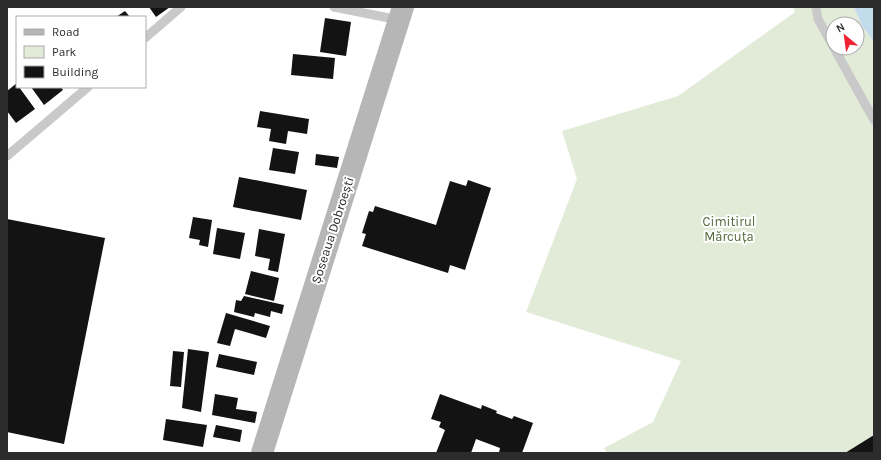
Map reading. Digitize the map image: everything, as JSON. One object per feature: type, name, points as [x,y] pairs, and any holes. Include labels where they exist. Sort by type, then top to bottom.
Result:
[{"type":"street","name":"Șoseaua Dobroești","points":[[262,453],[401,13]]},
{"type":"lane","points":[[146,37],[181,7]]},
{"type":"lane","points":[[334,7],[401,13]]},
{"type":"lane","points":[[816,7],[818,19],[825,32]]},
{"type":"lane","points":[[838,56],[874,120]]},
{"type":"lane","points":[[7,156],[87,88]]},
{"type":"green space","name":"Cimitirul Mărcuța","points":[[793,7],[854,7],[858,16],[825,16],[825,56],[865,56],[865,30],[874,42],[874,435],[845,453],[607,453],[604,448],[653,422],[681,361],[526,312],[577,179],[562,131],[678,96],[795,12]]},
{"type":"water","points":[[854,7],[874,7],[874,42],[865,30],[865,16],[858,16]]},
{"type":"building","points":[[149,7],[170,7],[156,17]]},
{"type":"building","points":[[125,11],[129,16],[118,16]]},
{"type":"building","points":[[325,18],[351,22],[346,56],[320,52]]},
{"type":"building","points":[[293,54],[335,58],[333,79],[291,75]]},
{"type":"building","points":[[16,84],[16,88],[20,88],[35,109],[16,123],[7,111],[7,91]]},
{"type":"building","points":[[32,88],[62,88],[63,90],[44,105]]},
{"type":"building","points":[[260,111],[309,119],[307,134],[288,131],[286,144],[269,141],[271,129],[257,127]]},
{"type":"building","points":[[273,148],[299,152],[295,174],[269,170]]},
{"type":"building","points":[[316,154],[339,157],[337,168],[315,165]]},
{"type":"building","points":[[239,177],[307,190],[301,220],[233,207]]},
{"type":"building","points":[[468,180],[491,188],[465,270],[450,265],[448,273],[362,246],[366,234],[362,233],[369,211],[373,212],[375,206],[436,225],[450,181],[466,186]]},
{"type":"building","points":[[193,217],[212,220],[208,247],[199,245],[200,240],[189,238]]},
{"type":"building","points":[[7,219],[105,238],[64,444],[7,432]]},
{"type":"building","points":[[217,228],[245,233],[240,259],[213,254]]},
{"type":"building","points":[[259,229],[285,234],[278,272],[268,270],[270,259],[255,256]]},
{"type":"building","points":[[251,271],[279,278],[274,301],[245,294]]},
{"type":"building","points":[[244,296],[284,305],[282,314],[271,311],[270,317],[255,313],[254,317],[234,312],[236,300],[241,301]]},
{"type":"building","points":[[226,313],[270,326],[266,338],[235,329],[230,346],[217,343]]},
{"type":"building","points":[[188,349],[209,352],[201,412],[182,408]]},
{"type":"building","points":[[173,351],[184,352],[181,387],[170,386]]},
{"type":"building","points":[[219,354],[257,362],[254,375],[216,367]]},
{"type":"building","points":[[215,394],[238,398],[236,409],[257,412],[255,423],[212,415]]},
{"type":"building","points":[[440,394],[481,409],[482,405],[497,411],[496,413],[512,419],[514,416],[533,423],[522,453],[499,453],[500,448],[476,439],[471,453],[436,453],[445,430],[439,427],[441,422],[431,419]]},
{"type":"building","points":[[166,419],[207,425],[203,447],[163,440]]},
{"type":"building","points":[[216,425],[242,430],[240,442],[213,437]]},
{"type":"building","points":[[874,435],[874,453],[845,453]]}]
